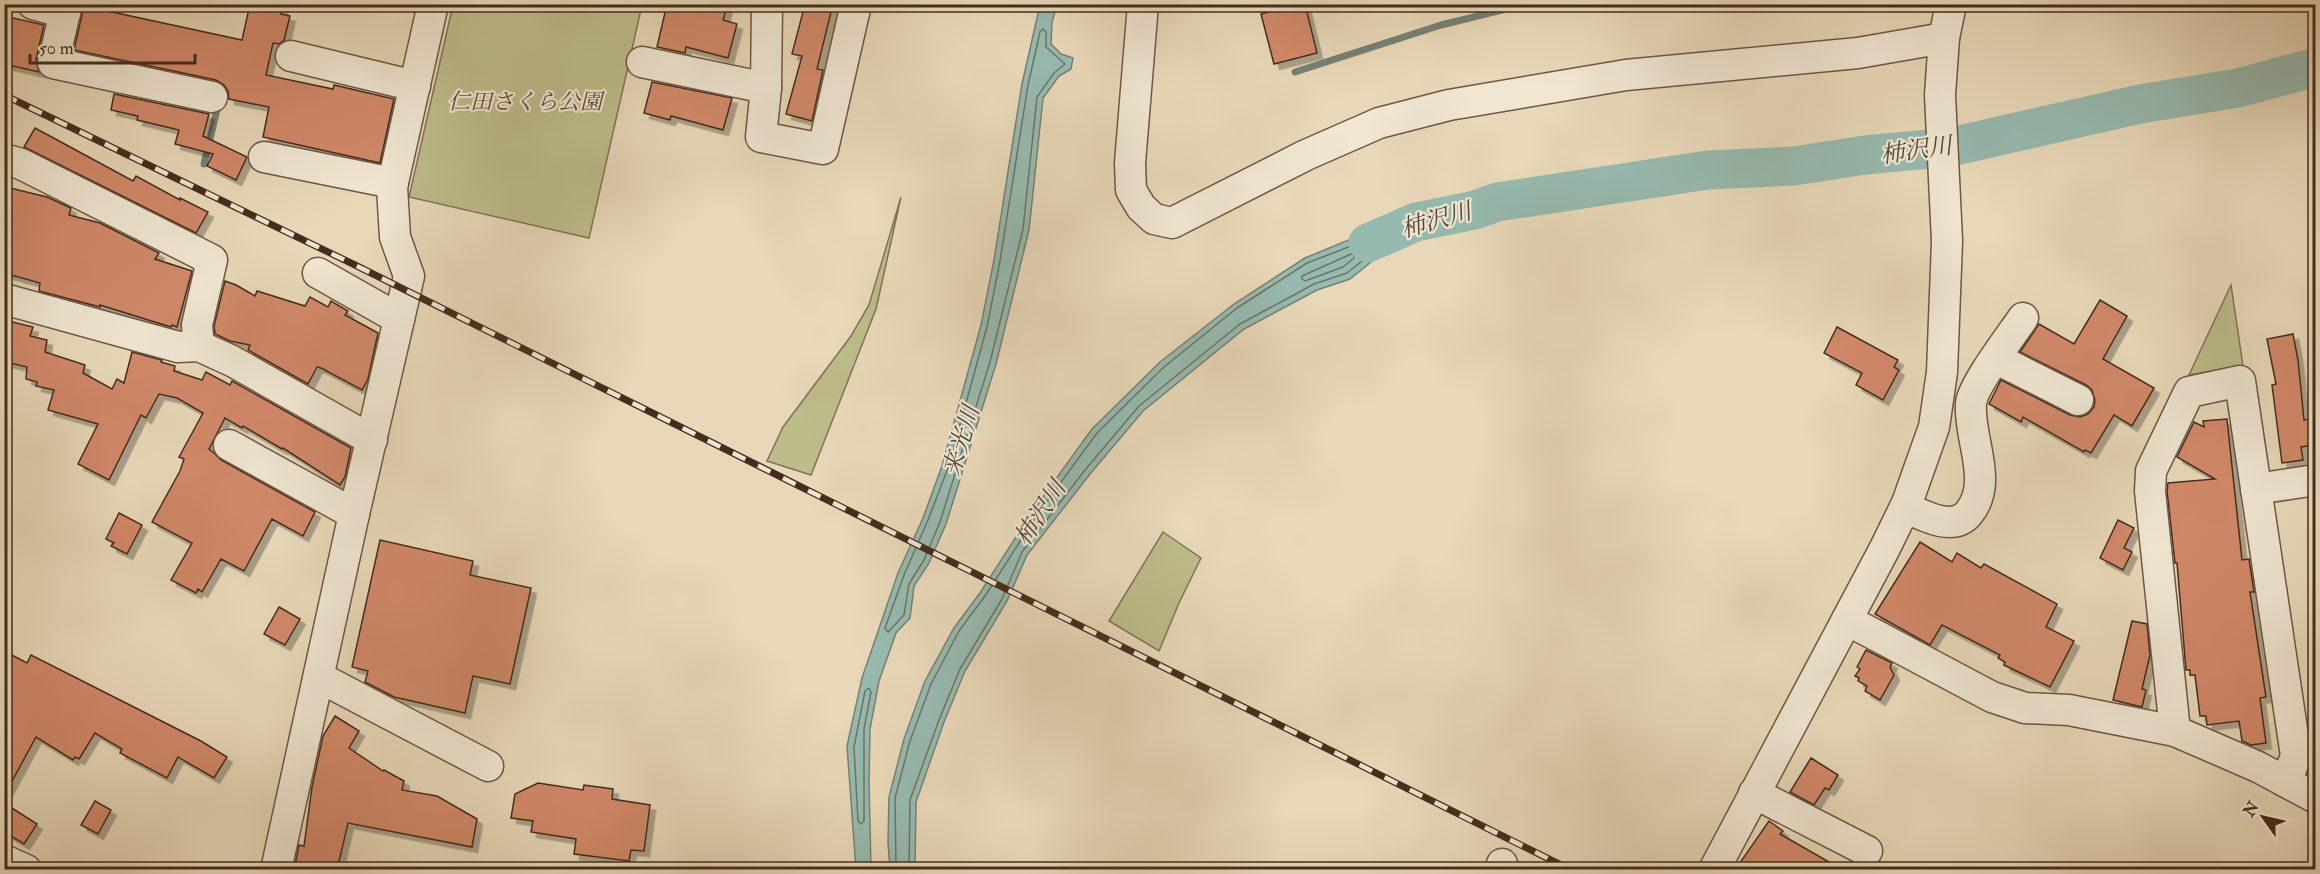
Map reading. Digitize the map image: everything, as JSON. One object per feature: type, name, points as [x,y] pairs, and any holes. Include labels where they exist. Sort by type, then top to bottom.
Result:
[{"type":"street","points":[[33,4],[66,9],[53,63],[212,97]]},
{"type":"street","points":[[767,4],[766,88],[761,137],[823,149],[856,4]]},
{"type":"street","points":[[1143,4],[1130,163],[1131,190],[1140,207],[1154,219],[1172,223],[1306,155],[1369,127],[1449,105],[1626,75],[1944,46]]},
{"type":"street","points":[[1714,870],[1905,507],[1934,427],[1942,372],[1947,241],[1940,95],[1944,46],[1951,4]]},
{"type":"street","points":[[276,870],[409,276],[395,237],[393,183],[415,86],[424,6]]},
{"type":"street","points":[[291,56],[415,86]]},
{"type":"street","points":[[642,62],[766,88]]},
{"type":"street","points":[[264,157],[393,183]]},
{"type":"street","points":[[4,159],[21,164],[212,260],[197,325],[200,346]]},
{"type":"street","points":[[318,273],[399,319]]},
{"type":"street","points":[[4,299],[178,346],[200,346],[372,440]]},
{"type":"street","points":[[1905,507],[1931,519],[1949,522],[1964,519],[1976,506],[1981,487],[1971,402],[1978,387],[2023,318]]},
{"type":"street","points":[[1996,359],[2078,400]]},
{"type":"street","points":[[2175,731],[2150,491],[2151,471],[2189,392],[2240,381],[2299,760],[2316,798]]},
{"type":"street","points":[[229,445],[354,514]]},
{"type":"street","points":[[2256,489],[2316,480]]},
{"type":"street","points":[[1847,620],[1992,697],[2025,708],[2069,710],[2175,731],[2258,767],[2299,760]]},
{"type":"street","points":[[318,679],[330,683],[488,766]]},
{"type":"street","points":[[1755,793],[1867,851]]},
{"type":"street","points":[[4,860],[26,870]]},
{"type":"green space","name":"仁田さくら公園","points":[[453,5],[642,5],[589,238],[409,197]]},
{"type":"green space","points":[[901,197],[876,309],[811,475],[767,461],[783,427],[851,336],[869,305]]},
{"type":"green space","points":[[2231,285],[2243,366],[2189,375]]},
{"type":"green space","points":[[1163,532],[1201,558],[1159,651],[1109,621]]},
{"type":"water","name":"来光川","points":[[1040,5],[1057,5],[1052,22],[1051,44],[1061,54],[1073,58],[1071,69],[1059,76],[1043,98],[1029,230],[996,364],[946,524],[929,563],[914,586],[910,618],[896,633],[879,681],[870,729],[871,869],[856,869],[847,746],[862,678],[898,573],[923,518],[942,466],[981,325],[994,260],[1022,84]]},
{"type":"water","points":[[1414,213],[1421,233],[1381,254],[1350,279],[1317,290],[1244,329],[1143,411],[1090,474],[1027,555],[1007,601],[965,671],[944,722],[916,802],[915,869],[890,869],[889,797],[904,739],[925,681],[954,628],[980,593],[1032,512],[1092,429],[1160,362],[1234,304],[1305,258]]},
{"type":"building","points":[[250,4],[283,4],[281,14],[290,16],[284,40],[279,44],[273,43],[266,75],[333,89],[334,85],[394,99],[380,163],[263,137],[269,107],[229,99],[224,85],[216,80],[74,50],[84,6],[242,40]]},
{"type":"building","points":[[667,4],[728,4],[723,20],[737,24],[728,58],[686,47],[685,53],[657,47]]},
{"type":"building","points":[[805,4],[833,4],[817,69],[823,70],[812,121],[786,114],[802,56],[792,54]]},
{"type":"building","points":[[1305,4],[1317,53],[1274,64],[1261,14]]},
{"type":"building","points":[[4,16],[44,25],[36,59],[39,72],[4,64]]},
{"type":"building","points":[[652,82],[732,98],[723,130],[671,116],[670,120],[644,113]]},
{"type":"building","points":[[114,94],[209,114],[203,136],[247,157],[236,180],[207,166],[213,154],[175,144],[179,130],[137,120],[138,116],[111,110]]},
{"type":"building","points":[[35,128],[133,181],[136,176],[208,212],[196,233],[24,147]]},
{"type":"building","points":[[10,188],[47,197],[71,208],[69,215],[100,223],[159,253],[155,259],[192,271],[177,327],[100,305],[100,307],[39,291],[40,283],[4,273],[4,207]]},
{"type":"building","points":[[225,281],[255,296],[257,291],[305,306],[310,297],[328,307],[331,301],[348,311],[345,315],[378,333],[368,379],[362,390],[317,367],[308,384],[248,350],[250,345],[230,341],[215,334],[214,326]]},
{"type":"building","points":[[2100,300],[2127,316],[2103,359],[2154,388],[2132,426],[2114,415],[2091,453],[2085,450],[2084,452],[2023,417],[2021,422],[1989,404],[2001,380],[2070,415],[2080,417],[2088,414],[2094,407],[2095,400],[2092,390],[2020,352],[2039,324],[2074,344]]},
{"type":"building","points":[[4,320],[33,327],[30,336],[47,340],[45,352],[85,365],[83,373],[112,389],[117,379],[124,383],[132,352],[162,360],[161,362],[175,366],[174,371],[202,380],[206,372],[230,385],[232,381],[351,448],[345,477],[340,485],[283,448],[225,418],[209,449],[221,460],[315,512],[303,536],[272,519],[244,571],[221,559],[202,592],[198,589],[196,593],[171,580],[192,543],[152,522],[180,471],[184,459],[179,457],[203,413],[177,398],[159,394],[146,418],[141,415],[109,480],[78,464],[98,424],[48,410],[54,390],[36,386],[37,382],[26,379],[27,367],[6,362],[8,352],[4,352]]},
{"type":"building","points":[[1837,327],[1898,360],[1894,367],[1899,370],[1883,400],[1856,385],[1862,373],[1824,353]]},
{"type":"building","points":[[2293,334],[2304,420],[2310,419],[2314,445],[2301,447],[2303,460],[2282,463],[2272,385],[2276,384],[2267,339]]},
{"type":"building","points":[[2227,419],[2242,560],[2249,559],[2254,592],[2250,592],[2266,697],[2260,698],[2266,743],[2251,745],[2242,741],[2239,721],[2207,725],[2206,716],[2200,716],[2195,675],[2190,675],[2190,670],[2186,670],[2177,563],[2175,563],[2167,491],[2168,483],[2215,479],[2177,457],[2194,422],[2204,427],[2203,421]]},
{"type":"building","points":[[119,513],[142,525],[127,554],[111,546],[114,543],[106,539]]},
{"type":"building","points":[[2118,520],[2134,528],[2124,548],[2132,552],[2123,570],[2100,558]]},
{"type":"building","points":[[380,540],[473,561],[470,575],[531,588],[510,684],[473,676],[465,713],[394,697],[365,682],[368,671],[352,667]]},
{"type":"building","points":[[1920,542],[1952,562],[1957,553],[1981,568],[1984,564],[2057,604],[2046,627],[2074,641],[2050,687],[2004,665],[2005,662],[1998,658],[2000,655],[1942,625],[1930,645],[1875,614]]},
{"type":"building","points":[[279,607],[300,619],[285,645],[264,634]]},
{"type":"building","points":[[2132,621],[2147,624],[2150,655],[2142,689],[2146,690],[2142,707],[2113,700]]},
{"type":"building","points":[[1866,650],[1892,663],[1890,667],[1894,675],[1880,700],[1865,691],[1867,686],[1858,681],[1859,678],[1855,676],[1860,669],[1857,667]]},
{"type":"building","points":[[4,651],[27,663],[31,655],[201,741],[227,757],[214,778],[178,757],[167,778],[120,753],[122,749],[95,733],[79,759],[75,757],[73,760],[36,737],[4,796]]},
{"type":"building","points":[[335,716],[359,731],[349,748],[383,771],[404,781],[402,790],[437,796],[477,819],[472,847],[348,823],[337,870],[294,870],[299,845],[304,846],[312,787],[323,736]]},
{"type":"building","points":[[1811,758],[1838,775],[1829,790],[1825,788],[1814,805],[1790,792]]},
{"type":"building","points":[[538,783],[583,790],[584,785],[613,789],[612,799],[650,805],[644,851],[631,850],[629,861],[574,854],[576,839],[531,832],[533,821],[511,818],[515,794]]},
{"type":"building","points":[[95,801],[111,810],[98,834],[81,825]]},
{"type":"building","points":[[4,803],[37,824],[24,844],[4,832]]},
{"type":"building","points":[[1769,821],[1783,831],[1780,834],[1843,870],[1735,870]]},
{"type":"waterway","points":[[1295,72],[1441,25],[1527,4]]},
{"type":"waterway","name":"柿沢川","points":[[1368,243],[1416,222],[1475,210],[1497,202],[1708,170],[1794,166],[1865,155],[1951,147],[2140,104],[2238,88],[2316,67]]},
{"type":"waterway","points":[[204,164],[225,76]]},
{"type":"railway","points":[[4,95],[355,265],[1571,870]]}]
